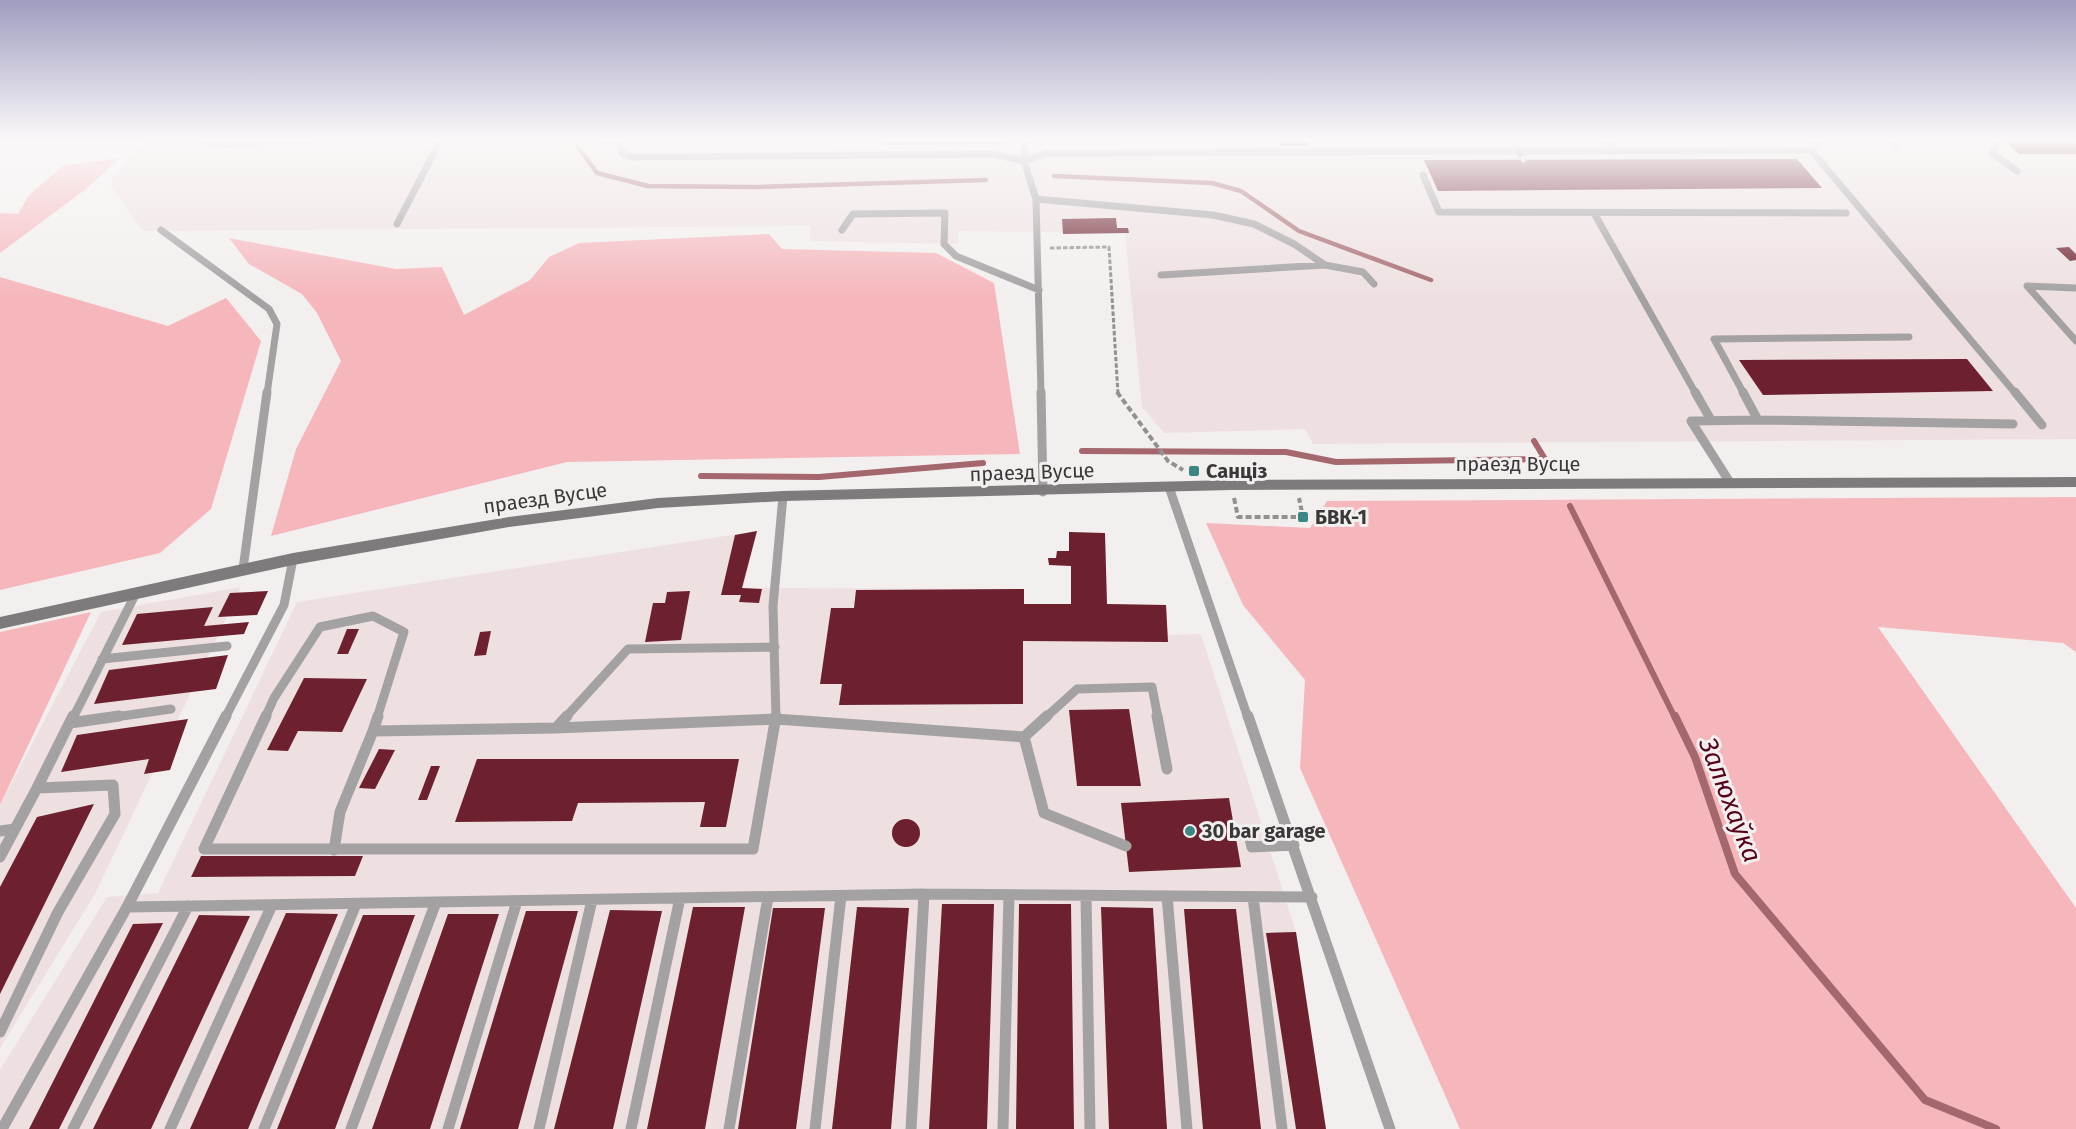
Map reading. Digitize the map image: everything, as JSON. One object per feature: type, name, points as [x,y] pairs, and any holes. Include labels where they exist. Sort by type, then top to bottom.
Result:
[{"type":"street","name":"праезд Вусце","points":[[0,623],[293,559],[532,519],[658,503],[783,496],[1043,492],[1231,485],[2076,482]]},
{"type":"lane","points":[[397,224],[414,192]]},
{"type":"lane","points":[[1034,192],[1038,249],[1043,492]]},
{"type":"lane","points":[[1430,192],[1439,212],[1846,213]]},
{"type":"lane","points":[[1846,192],[2042,425]]},
{"type":"lane","points":[[1036,199],[1213,215],[1254,224],[1294,244],[1325,264]]},
{"type":"lane","points":[[842,230],[853,214],[945,213],[944,244],[956,256],[1039,290]]},
{"type":"lane","points":[[1594,213],[1711,420]]},
{"type":"lane","points":[[161,230],[269,309],[277,324],[243,569]]},
{"type":"lane","points":[[1161,275],[1325,264],[1363,272],[1374,284]]},
{"type":"lane","points":[[2076,288],[2027,286],[2076,341]]},
{"type":"lane","points":[[1758,420],[1714,339],[1909,337]]},
{"type":"lane","points":[[1729,482],[1691,420],[2013,424]]},
{"type":"lane","points":[[1169,486],[1390,1129]]},
{"type":"lane","points":[[334,850],[340,812],[374,731],[404,632],[373,616],[320,627],[274,698],[204,849],[334,850],[753,849],[776,719],[773,606],[783,496]]},
{"type":"lane","points":[[2,1129],[127,907],[284,605],[293,559]]},
{"type":"lane","points":[[0,857],[136,593]]},
{"type":"lane","points":[[102,659],[226,646]]},
{"type":"lane","points":[[556,728],[628,649],[775,647]]},
{"type":"lane","points":[[374,731],[556,728],[776,719],[1024,737],[1077,689],[1152,687],[1167,769]]},
{"type":"lane","points":[[70,723],[171,709]]},
{"type":"lane","points":[[1024,737],[1044,813],[1126,846]]},
{"type":"lane","points":[[0,1032],[58,912],[115,814],[113,785],[37,788]]},
{"type":"lane","points":[[0,831],[15,829]]},
{"type":"lane","points":[[1236,834],[1249,835],[1252,847],[1294,845]]},
{"type":"lane","points":[[127,907],[924,894],[1312,897]]},
{"type":"lane","points":[[911,1129],[924,894]]},
{"type":"lane","points":[[1003,1129],[1009,895]]},
{"type":"lane","points":[[815,1129],[841,896]]},
{"type":"lane","points":[[1086,896],[1090,1129]]},
{"type":"lane","points":[[1167,896],[1187,1129]]},
{"type":"lane","points":[[729,1129],[768,897]]},
{"type":"lane","points":[[1253,897],[1282,1129]]},
{"type":"lane","points":[[631,1129],[680,898]]},
{"type":"lane","points":[[539,1129],[592,900]]},
{"type":"lane","points":[[448,1129],[517,901]]},
{"type":"lane","points":[[351,1129],[436,902]]},
{"type":"lane","points":[[264,1129],[356,904]]},
{"type":"lane","points":[[170,1129],[272,905]]},
{"type":"lane","points":[[73,1129],[188,906]]},
{"type":"path","points":[[1038,249],[1109,248],[1116,391],[1168,461],[1184,471],[1194,471]]},
{"type":"path","points":[[1231,485],[1238,517],[1303,517]]},
{"type":"shaded area","points":[[33,192],[82,192],[0,253],[0,213],[18,214]]},
{"type":"shaded area","points":[[115,192],[2076,192],[2076,439],[1313,444],[1305,429],[1164,433],[1142,407],[1125,233],[959,231],[958,244],[810,241],[810,226],[143,231]]},
{"type":"shaded area","points":[[769,234],[782,249],[936,253],[994,283],[1020,454],[567,462],[271,536],[296,449],[341,361],[317,313],[302,294],[249,264],[229,238],[396,269],[442,267],[464,315],[530,280],[549,257],[579,243]]},
{"type":"shaded area","points":[[0,277],[168,326],[226,298],[261,341],[211,509],[160,553],[0,590]]},
{"type":"shaded area","points":[[2076,497],[2076,652],[2063,643],[1878,627],[2076,908],[2076,1129],[1460,1129],[1300,768],[1305,680],[1243,605],[1206,523],[1310,528],[1327,501]]},
{"type":"shaded area","points":[[757,531],[743,588],[1024,589],[1024,604],[1071,604],[1071,566],[1049,565],[1048,558],[1056,558],[1057,551],[1069,551],[1069,532],[1105,533],[1107,604],[1166,605],[1168,635],[1201,634],[1296,932],[1326,1129],[0,1129],[0,1070],[107,897],[158,893],[297,602]]},
{"type":"shaded area","points":[[241,587],[95,894],[0,1048],[0,805],[101,612]]},
{"type":"shaded area","points":[[91,612],[1,803],[0,804],[0,632]]},
{"type":"building","points":[[1116,218],[1117,228],[1128,228],[1129,233],[1063,234],[1062,219]]},
{"type":"building","points":[[2069,247],[2076,254],[2076,260],[2070,261],[2056,248]]},
{"type":"building","points":[[1967,359],[1993,391],[1763,395],[1739,360]]},
{"type":"building","points":[[757,531],[742,588],[762,589],[759,603],[739,602],[741,595],[721,595],[735,535]]},
{"type":"building","points":[[1069,532],[1105,533],[1107,604],[1166,605],[1168,642],[1023,641],[1023,704],[839,705],[842,684],[820,684],[831,608],[854,608],[856,590],[1024,589],[1024,604],[1071,604],[1071,566],[1049,565],[1048,558],[1056,558],[1057,551],[1069,551]]},
{"type":"building","points":[[268,591],[257,615],[218,617],[230,593]]},
{"type":"building","points":[[690,591],[681,640],[645,642],[653,603],[665,603],[667,592]]},
{"type":"building","points":[[213,607],[204,626],[249,622],[244,634],[122,645],[137,614]]},
{"type":"building","points":[[347,629],[359,629],[348,654],[337,654]]},
{"type":"building","points":[[491,631],[486,655],[474,656],[480,632]]},
{"type":"building","points":[[228,655],[216,689],[94,704],[109,670]]},
{"type":"building","points":[[304,678],[367,679],[342,732],[298,731],[288,751],[267,750]]},
{"type":"building","points":[[1129,709],[1141,786],[1077,786],[1069,710]]},
{"type":"building","points":[[188,719],[170,770],[144,774],[149,759],[61,772],[77,735]]},
{"type":"building","points":[[379,749],[395,750],[375,789],[359,788]]},
{"type":"building","points":[[477,759],[739,759],[726,827],[700,827],[705,802],[578,803],[572,821],[455,822]]},
{"type":"building","points":[[431,766],[440,766],[427,800],[418,800]]},
{"type":"building","points":[[1229,798],[1241,867],[1129,872],[1121,803]]},
{"type":"building","points":[[94,804],[0,994],[0,887],[37,817]]},
{"type":"building","points":[[906,819],[916,823],[920,833],[916,843],[906,847],[896,843],[892,833],[896,823]]},
{"type":"building","points":[[201,856],[363,856],[355,876],[191,877]]},
{"type":"building","points":[[942,904],[994,904],[987,1129],[929,1129]]},
{"type":"building","points":[[1019,904],[1071,904],[1074,1129],[1016,1129]]},
{"type":"building","points":[[693,907],[745,907],[705,1129],[647,1129]]},
{"type":"building","points":[[857,907],[909,908],[891,1129],[832,1129]]},
{"type":"building","points":[[1101,907],[1153,908],[1167,1129],[1109,1129]]},
{"type":"building","points":[[773,908],[825,908],[796,1129],[738,1129]]},
{"type":"building","points":[[1184,909],[1236,909],[1261,1129],[1203,1129]]},
{"type":"building","points":[[610,910],[662,911],[613,1129],[554,1129]]},
{"type":"building","points":[[526,911],[578,911],[518,1129],[460,1129]]},
{"type":"building","points":[[286,913],[338,914],[248,1129],[190,1129]]},
{"type":"building","points":[[448,914],[499,914],[430,1129],[372,1129]]},
{"type":"building","points":[[199,915],[250,916],[151,1129],[93,1129]]},
{"type":"building","points":[[363,915],[415,915],[335,1129],[277,1129]]},
{"type":"building","points":[[163,923],[59,1129],[29,1129],[133,924]]},
{"type":"building","points":[[1296,932],[1326,1129],[1296,1129],[1266,933]]},
{"type":"waterway","name":"Залюхаўка","points":[[1242,192],[1299,231],[1431,280]]},
{"type":"waterway","points":[[1082,451],[1286,452],[1336,462],[1545,459],[1534,441]]},
{"type":"waterway","points":[[701,476],[819,477],[983,463]]},
{"type":"waterway","name":"Залюхаўка","points":[[1570,506],[1675,718]]},
{"type":"waterway","name":"Залюхаўка","points":[[1675,716],[1695,757],[1735,874],[1925,1100],[1996,1129]]},
{"type":"place","name":"Санціз","points":[[1194,471]]},
{"type":"place","name":"БВК-1","points":[[1303,517]]},
{"type":"place","name":"30 bar garage","points":[[1190,831]]}]
